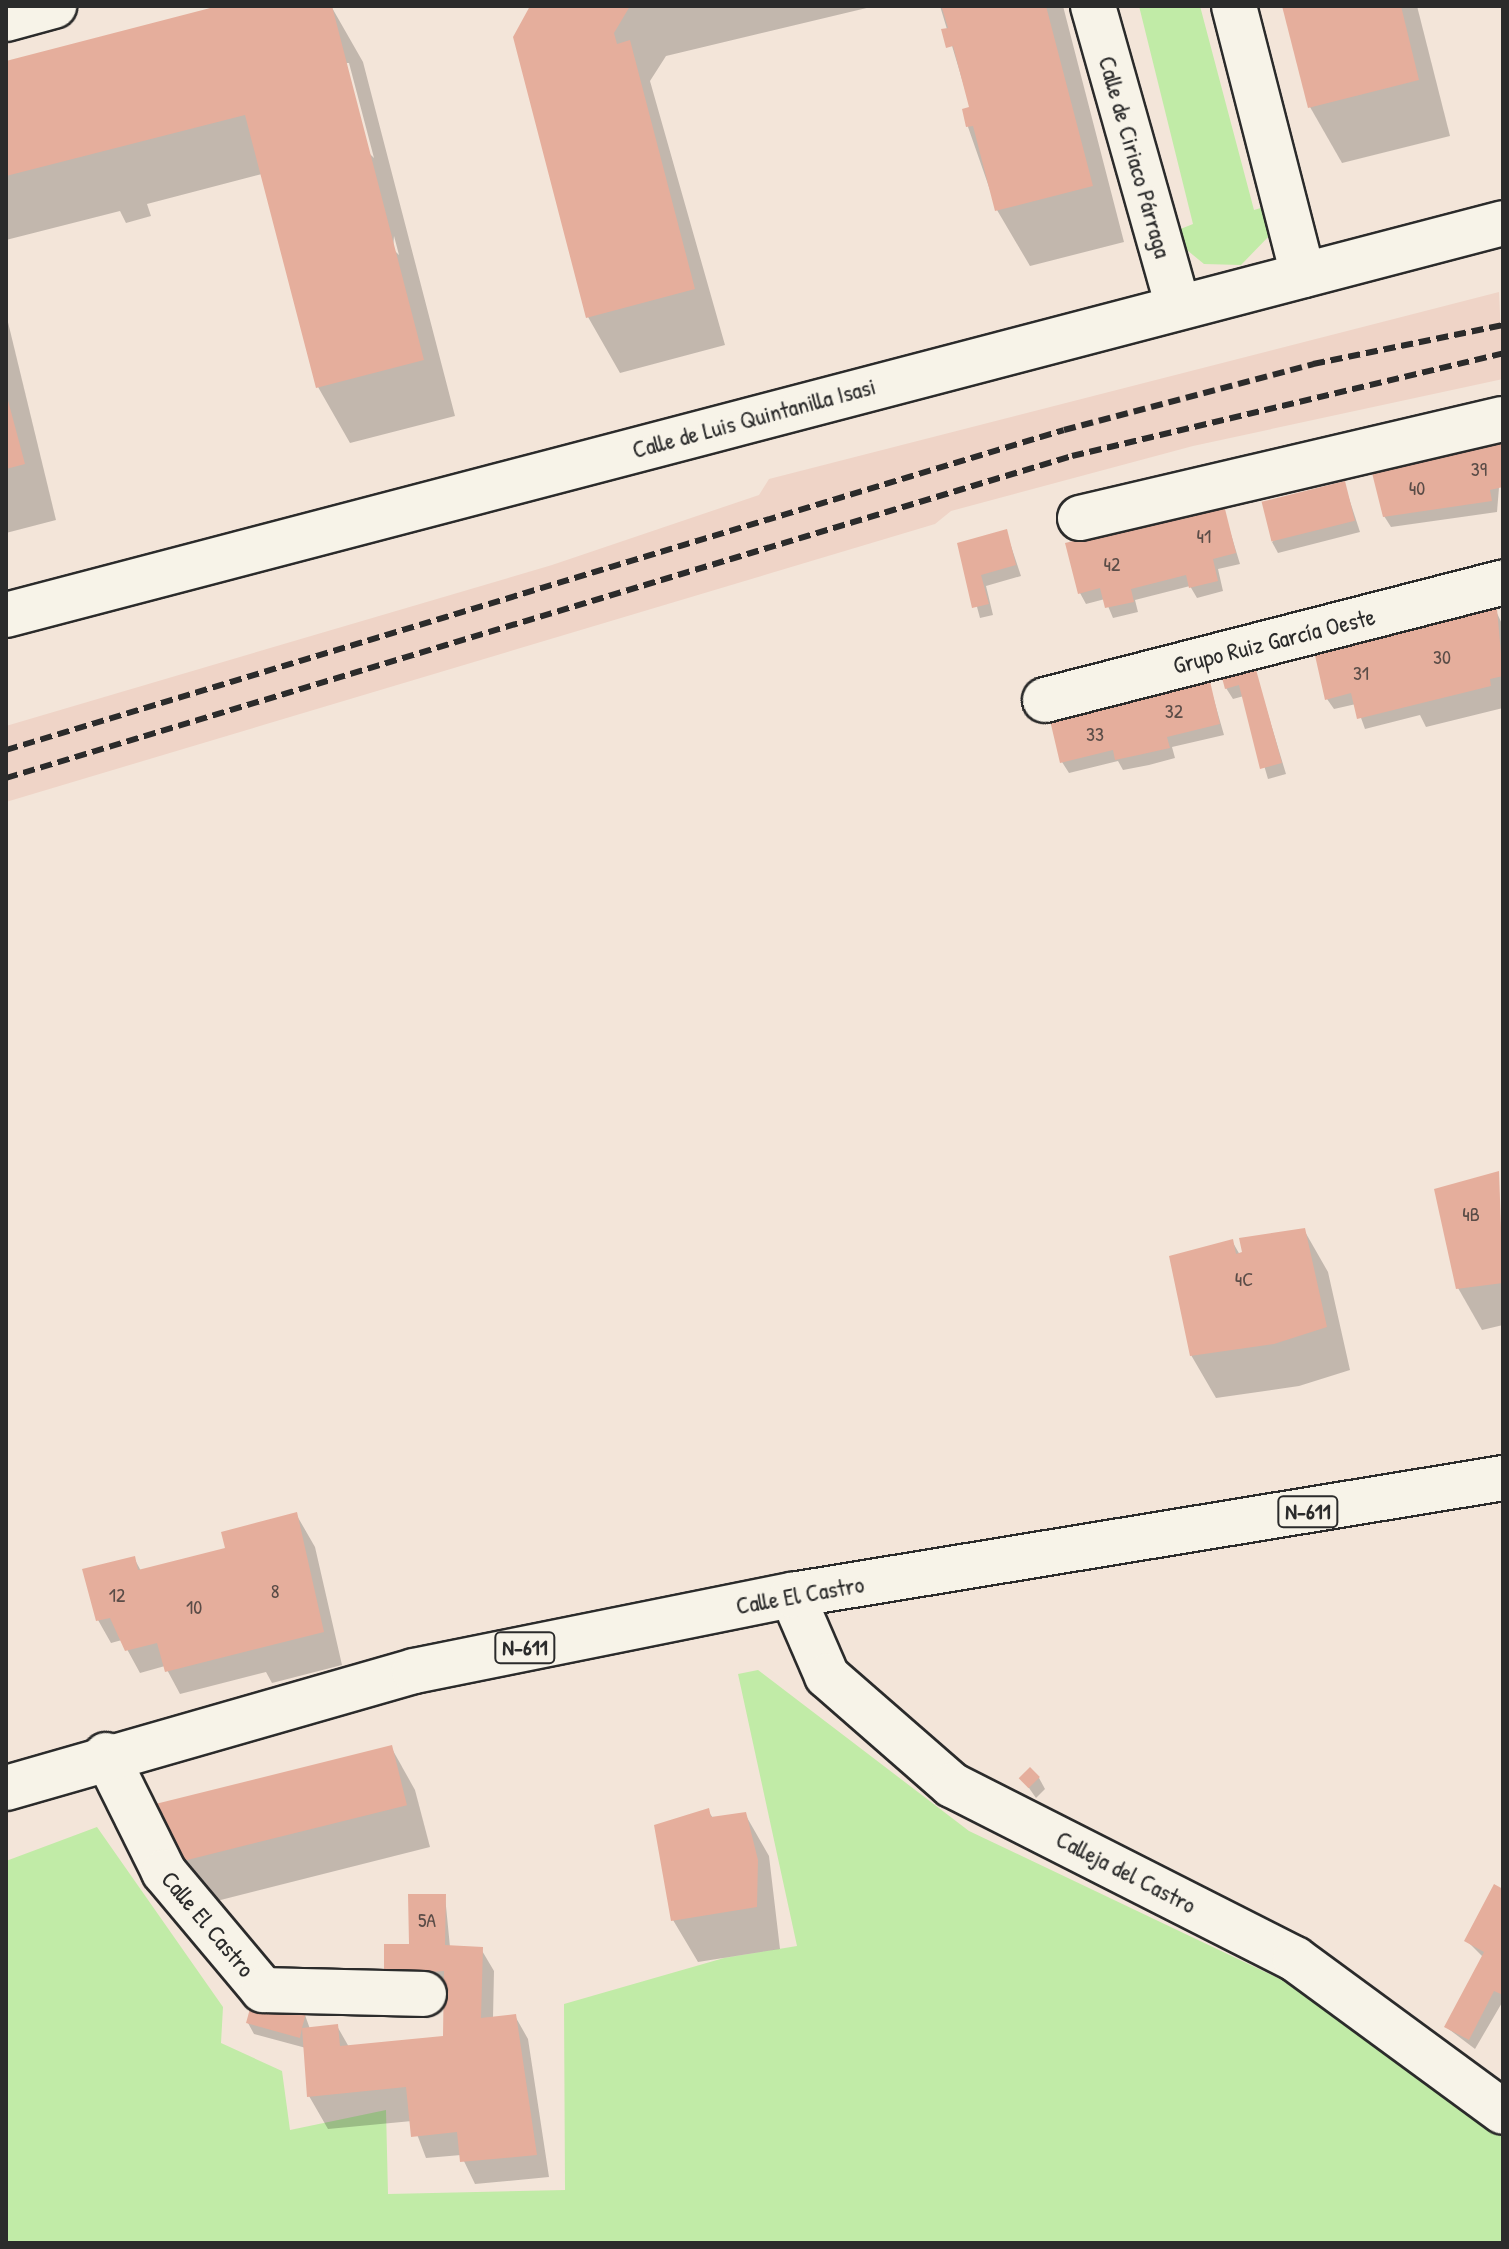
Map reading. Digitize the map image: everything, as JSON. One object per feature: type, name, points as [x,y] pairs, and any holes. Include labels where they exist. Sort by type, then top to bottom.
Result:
[{"type":"main road","points":[[6,19],[54,6]]},
{"type":"main road","name":"Calle de Ciriaco Párraga","points":[[1093,6],[1178,307]]},
{"type":"main road","points":[[1234,6],[1303,275]]},
{"type":"main road","name":"Calle de Luis Quintanilla Isasi","points":[[6,615],[1503,223]]},
{"type":"main road","points":[[1080,518],[1503,419]]},
{"type":"main road","name":"Grupo Ruiz García Oeste","points":[[1045,700],[1503,582]]},
{"type":"main road","name":"Calle El Castro","points":[[6,1788],[106,1755],[414,1671],[792,1595],[1503,1478]]},
{"type":"main road","name":"Calleja del Castro","points":[[792,1595],[827,1676],[952,1785],[1295,1959],[1503,2112]]},
{"type":"main road","name":"Calle El Castro","points":[[106,1755],[164,1872],[263,1990],[424,1994]]},
{"type":"shaded area","points":[[1499,292],[1503,379],[1193,446],[951,511],[935,524],[6,802],[6,726],[552,565],[759,495],[769,479]]},
{"type":"green space","points":[[1139,6],[1200,6],[1254,210],[1271,205],[1271,234],[1241,265],[1204,264],[1182,246],[1178,230],[1193,224]]},
{"type":"green space","points":[[758,1670],[969,1831],[1282,1980],[1503,2135],[1503,2243],[6,2243],[6,1861],[97,1827],[223,2007],[221,2043],[282,2071],[290,2130],[386,2110],[388,2194],[565,2190],[564,2004],[724,1958],[797,1946],[738,1674]]},
{"type":"building","points":[[218,6],[332,6],[424,360],[316,388],[245,115],[6,176],[6,61]]},
{"type":"building","points":[[530,6],[630,6],[614,33],[617,44],[630,40],[695,289],[586,318],[513,37]]},
{"type":"building","points":[[935,6],[1046,6],[1093,186],[995,211],[973,126],[966,127],[962,109],[969,107],[953,46],[946,48],[941,29],[948,28],[942,8]]},
{"type":"building","points":[[1282,6],[1401,6],[1419,80],[1308,108]]},
{"type":"building","points":[[6,393],[25,464],[6,469]]},
{"type":"building","points":[[1503,437],[1503,487],[1490,490],[1492,501],[1383,517],[1371,469]]},
{"type":"building","points":[[1345,481],[1355,521],[1271,542],[1262,502]]},
{"type":"building","points":[[1224,505],[1236,553],[1213,559],[1218,581],[1189,588],[1186,575],[1131,589],[1134,602],[1105,608],[1100,588],[1078,594],[1065,543]]},
{"type":"building","points":[[1007,529],[1016,565],[981,575],[989,604],[972,608],[957,543]]},
{"type":"building","points":[[1497,609],[1503,676],[1490,679],[1491,686],[1357,719],[1351,693],[1325,700],[1314,651]]},
{"type":"building","points":[[1255,666],[1282,763],[1260,769],[1239,685],[1225,689],[1221,674]]},
{"type":"building","points":[[1209,677],[1220,724],[1167,737],[1170,748],[1115,760],[1113,750],[1060,763],[1049,716]]},
{"type":"building","points":[[1499,1171],[1503,1283],[1456,1289],[1434,1189]]},
{"type":"building","points":[[1305,1228],[1327,1327],[1274,1344],[1190,1356],[1169,1256],[1233,1239],[1236,1254],[1242,1252],[1239,1238]]},
{"type":"building","points":[[297,1512],[324,1632],[165,1672],[157,1643],[125,1651],[110,1618],[96,1621],[82,1569],[135,1556],[138,1570],[225,1548],[221,1532]]},
{"type":"building","points":[[392,1745],[407,1805],[165,1865],[150,1805]]},
{"type":"building","points":[[1030,1767],[1040,1777],[1029,1788],[1019,1778]]},
{"type":"building","points":[[709,1808],[711,1817],[746,1812],[758,1860],[757,1907],[671,1921],[654,1825]]},
{"type":"building","points":[[1494,1884],[1503,1889],[1503,1995],[1494,1991],[1469,2040],[1444,2027],[1484,1952],[1464,1941]]},
{"type":"building","points":[[408,1894],[446,1894],[445,1945],[483,1947],[481,2018],[516,2014],[537,2155],[460,2162],[457,2132],[411,2137],[406,2087],[307,2097],[302,2028],[338,2024],[340,2046],[443,2036],[444,1971],[384,1975],[384,1944],[409,1944]]},
{"type":"building","points":[[251,2005],[306,2013],[300,2038],[246,2023]]},
{"type":"railway","points":[[6,750],[1064,430],[1313,364],[1503,325]]},
{"type":"railway","points":[[6,778],[1072,456],[1503,353]]}]
